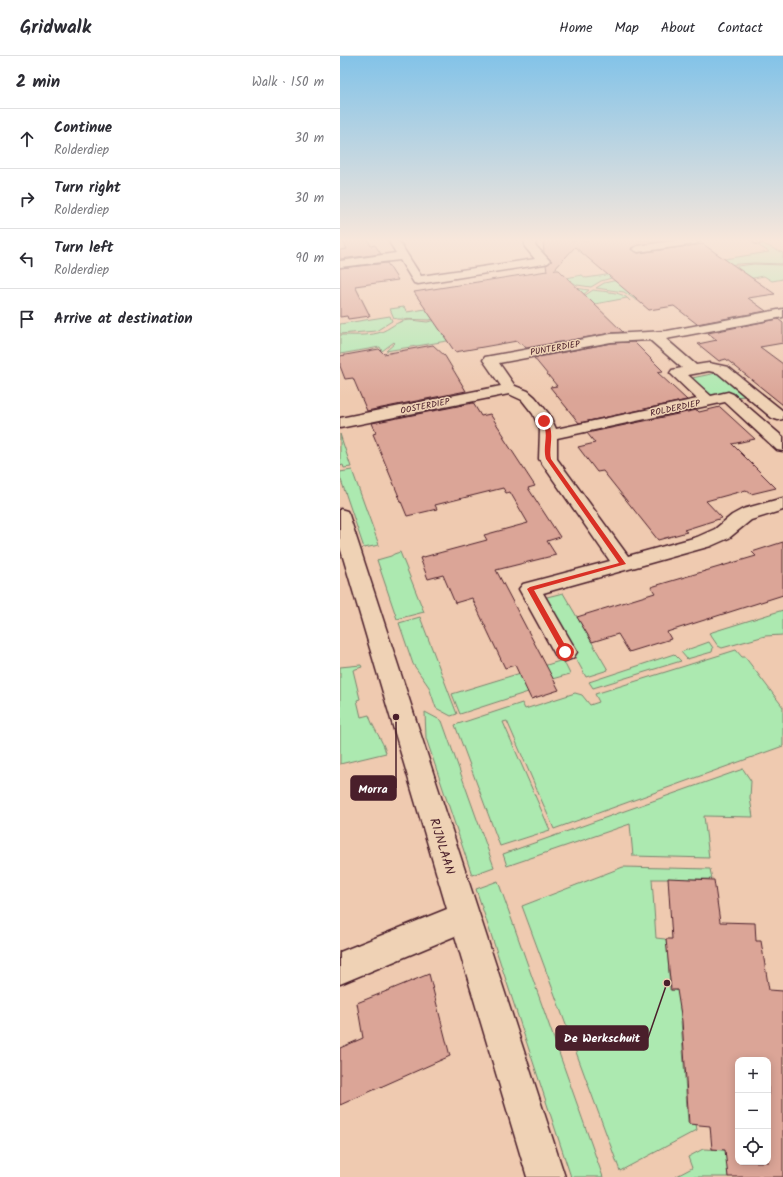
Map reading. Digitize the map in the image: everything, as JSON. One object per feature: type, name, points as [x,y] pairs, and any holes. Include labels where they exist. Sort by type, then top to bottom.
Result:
[{"type":"street","name":"PUNTERDIEP","points":[[510,389],[490,360],[611,338],[655,336],[783,313]]},
{"type":"street","points":[[655,336],[693,370]]},
{"type":"street","points":[[708,401],[677,373],[709,366],[723,370],[780,414]]},
{"type":"street","points":[[510,389],[527,397],[548,427],[549,435],[546,451],[548,459],[623,564]]},
{"type":"street","name":"OOSTERDIEP","points":[[340,423],[510,389]]},
{"type":"street","name":"ROLDERDIEP","points":[[549,435],[728,397],[783,446]]},
{"type":"street","points":[[754,420],[780,414]]},
{"type":"street","points":[[565,652],[530,589],[701,542],[730,528],[740,519],[752,512],[783,504]]},
{"type":"street","name":"RIJNLAAN","points":[[340,515],[546,1177]]},
{"type":"street","points":[[340,968],[465,917]]},
{"type":"green space","points":[[541,292],[586,292],[583,295],[429,320],[397,319],[394,318],[390,309],[404,307],[407,312]]},
{"type":"green space","points":[[590,292],[614,292],[627,298],[568,309]]},
{"type":"green space","points":[[624,292],[677,292],[636,300]]},
{"type":"green space","points":[[390,316],[392,321],[376,331],[340,334],[340,324]]},
{"type":"green space","points":[[410,320],[427,322],[437,320],[453,340],[386,351],[395,343],[394,342],[382,351],[380,347],[340,354],[340,335],[364,335],[378,333],[397,323]]},
{"type":"green space","points":[[721,372],[749,396],[708,398],[687,379]]},
{"type":"green space","points":[[340,434],[351,467],[344,468],[343,465],[340,466]]},
{"type":"green space","points":[[352,470],[379,545],[364,548],[340,477],[340,472]]},
{"type":"green space","points":[[400,552],[424,612],[397,619],[377,560]]},
{"type":"green space","points":[[563,593],[608,670],[586,677],[543,598]]},
{"type":"green space","points":[[783,610],[783,635],[765,636],[722,648],[718,646],[709,633]]},
{"type":"green space","points":[[420,617],[457,714],[451,716],[436,708],[429,687],[413,664],[399,623]]},
{"type":"green space","points":[[709,642],[713,648],[712,652],[687,659],[681,652]]},
{"type":"green space","points":[[736,650],[742,657],[745,657],[783,707],[783,746],[554,829],[507,721],[503,722],[550,830],[500,846],[455,725],[522,703],[525,709],[575,693],[582,695],[590,705],[599,702],[595,694]]},
{"type":"green space","points":[[674,654],[681,661],[593,688],[589,682]]},
{"type":"green space","points":[[563,660],[570,674],[552,679],[528,692],[460,714],[452,694]]},
{"type":"green space","points":[[361,665],[362,667],[353,670],[360,699],[357,700],[361,717],[369,715],[386,753],[340,764],[340,667]]},
{"type":"green space","points":[[425,712],[442,721],[494,867],[472,875],[426,738]]},
{"type":"green space","points":[[743,769],[751,781],[750,798],[753,817],[704,816],[709,858],[633,856],[630,824],[507,866],[503,854]]},
{"type":"green space","points":[[623,867],[710,869],[712,879],[652,879],[656,938],[665,939],[667,941],[670,990],[679,990],[688,1123],[696,1124],[697,1130],[620,1171],[522,906]]},
{"type":"green space","points":[[498,881],[603,1177],[571,1177],[476,889]]},
{"type":"green space","points":[[703,1149],[726,1150],[728,1177],[675,1177],[692,1168],[688,1157]]},
{"type":"building","points":[[340,292],[358,292],[370,316],[348,319],[347,316],[340,317]]},
{"type":"building","points":[[414,292],[582,292],[623,332],[526,348],[522,343],[519,344],[517,341],[455,352]]},
{"type":"building","points":[[628,292],[773,292],[775,294],[748,298],[766,311],[697,324],[674,306],[649,310]]},
{"type":"building","points":[[778,319],[783,323],[783,343],[760,347],[783,364],[783,405],[726,359],[719,361],[698,344],[717,340],[708,333]]},
{"type":"building","points":[[634,342],[663,371],[657,372],[687,400],[579,423],[550,387],[557,386],[534,358],[611,343]]},
{"type":"building","points":[[433,345],[445,356],[466,391],[367,411],[353,378],[345,379],[340,366],[340,356],[379,349],[384,354]]},
{"type":"building","points":[[473,403],[481,416],[490,414],[505,437],[503,437],[535,486],[528,488],[560,537],[547,541],[556,555],[496,570],[559,690],[531,699],[515,665],[505,668],[472,598],[455,603],[443,575],[428,579],[420,558],[487,540],[484,535],[528,523],[510,492],[506,493],[503,488],[435,505],[437,509],[407,516],[373,434],[376,433],[372,423]]},
{"type":"building","points":[[720,407],[755,439],[732,444],[776,488],[751,494],[746,490],[706,501],[722,518],[684,530],[687,532],[658,540],[603,471],[597,472],[578,447],[595,443],[587,433],[697,410],[699,412]]},
{"type":"building","points":[[783,542],[783,595],[667,632],[671,639],[629,652],[618,634],[592,642],[577,617],[655,593],[651,587],[756,556],[752,552]]},
{"type":"building","points":[[668,878],[714,880],[720,922],[755,923],[756,941],[761,941],[769,990],[783,991],[783,1177],[728,1177],[725,1150],[712,1149],[710,1126],[689,1124],[682,1021],[677,990],[671,990],[666,939],[672,939]]},
{"type":"building","points":[[429,974],[450,1056],[340,1105],[340,1048],[363,1038],[357,1003]]},
{"type":"place","name":"Morra","points":[[396,717]]},
{"type":"place","name":"De Werkschuit","points":[[667,983]]},
{"type":"route","points":[[544,421],[548,427],[549,435],[546,451],[548,459],[623,564],[530,589],[565,652]]}]
